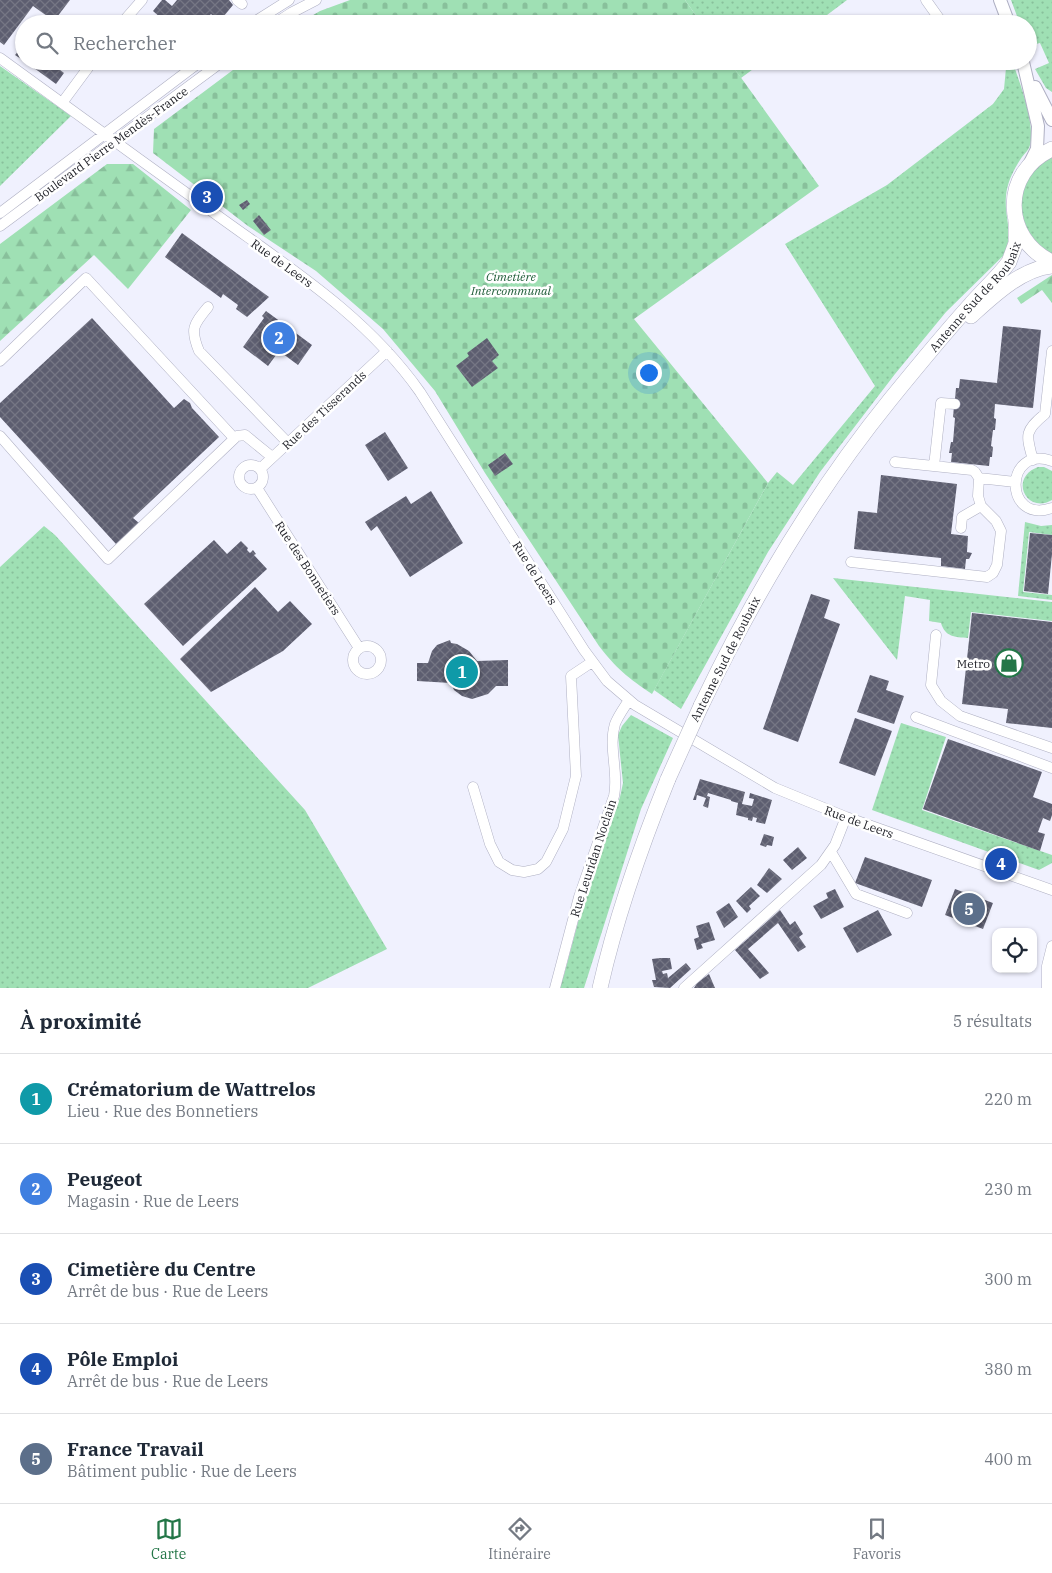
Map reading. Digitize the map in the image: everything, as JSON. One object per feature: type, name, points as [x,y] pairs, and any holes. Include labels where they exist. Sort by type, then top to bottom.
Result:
[{"type":"highway","points":[[1028,166],[1052,149]]},
{"type":"highway","name":"Antenne Sud de Roubaix","points":[[600,988],[632,877],[668,779],[701,706],[750,609],[805,517],[872,422],[970,305],[1009,262],[1016,243],[1015,194],[1020,179],[1028,166]]},
{"type":"highway","points":[[1016,221],[1028,245],[1052,264]]},
{"type":"highway","name":"Antenne Sud de Roubaix","points":[[919,366],[959,327],[1001,291],[1031,271],[1052,264]]},
{"type":"main road","points":[[1000,0],[1006,15]]},
{"type":"main road","points":[[1025,70],[1038,135],[1037,149],[1028,166]]},
{"type":"main road","points":[[1027,70],[1052,120]]},
{"type":"street","points":[[129,15],[142,0]]},
{"type":"street","points":[[288,15],[316,0]]},
{"type":"street","points":[[926,0],[937,15]]},
{"type":"street","points":[[264,15],[285,1],[291,13]]},
{"type":"street","name":"Rue de Leers","points":[[0,58],[15,69]]},
{"type":"street","name":"Rue de Leers","points":[[16,70],[318,289],[343,309],[387,351],[420,392],[592,662],[617,691],[760,780],[797,798],[846,818],[1052,890]]},
{"type":"street","points":[[62,104],[87,70]]},
{"type":"street","name":"Boulevard Pierre Mendès-France","points":[[0,213],[189,70]]},
{"type":"street","name":"Boulevard Pierre Mendès-France","points":[[0,226],[211,70]]},
{"type":"street","points":[[0,361],[86,278],[234,438]]},
{"type":"street","points":[[208,307],[194,324],[193,337],[199,350],[288,443]]},
{"type":"street","name":"Rue des Tisserands","points":[[256,488],[245,487],[240,481],[240,473],[245,467],[253,465],[260,468],[387,351]]},
{"type":"street","points":[[1032,460],[1028,432],[1035,422],[1045,414],[1052,351]]},
{"type":"street","points":[[934,466],[941,403],[955,404]]},
{"type":"street","points":[[0,436],[108,559],[237,436],[245,435],[272,458]]},
{"type":"street","points":[[1052,461],[1044,458],[1032,460],[1022,466],[1015,482],[1020,500],[1029,508],[1040,511],[1052,508]]},
{"type":"street","points":[[895,462],[972,470],[980,478],[1015,482]]},
{"type":"street","points":[[256,488],[263,479],[260,468]]},
{"type":"street","points":[[851,562],[987,577],[993,573],[997,565],[1000,530],[996,521],[981,506],[978,496],[980,478]]},
{"type":"street","name":"Rue des Bonnetiers","points":[[256,488],[359,648]]},
{"type":"street","points":[[961,528],[962,517],[981,506]]},
{"type":"street","points":[[936,635],[931,685],[941,701],[960,716],[1052,748]]},
{"type":"street","points":[[473,787],[490,844],[499,862],[512,870],[524,872],[538,868],[546,862],[563,829],[576,776],[571,676],[592,662]]},
{"type":"street","name":"Rue Leuridan Noclain","points":[[555,988],[579,897],[614,796],[616,780],[613,731],[617,719],[629,700]]},
{"type":"street","points":[[916,717],[1052,768]]},
{"type":"street","points":[[684,988],[818,869],[831,852],[846,818]]},
{"type":"street","points":[[831,852],[856,894],[907,913]]},
{"type":"street","points":[[1048,988],[1047,966],[1052,946]]},
{"type":"green space","points":[[350,0],[685,0],[696,15],[313,15]]},
{"type":"green space","points":[[685,0],[847,0],[827,15],[696,15]]},
{"type":"green space","points":[[1011,0],[1052,0],[1052,92],[1046,88],[1036,70],[1049,63],[1040,43],[1037,44],[1037,15],[1017,15]]},
{"type":"green space","points":[[0,66],[71,116],[0,186]]},
{"type":"green space","name":"Cimetière Intercommunal","points":[[233,70],[735,70],[819,186],[634,319],[768,483],[652,694],[623,672],[599,646],[485,473],[435,391],[383,329],[316,271],[248,226],[153,153],[154,129]]},
{"type":"green space","points":[[735,70],[752,70],[741,78]]},
{"type":"green space","points":[[1006,70],[1015,70],[1030,120],[1031,140],[1029,148],[1015,168],[1008,186],[1006,205],[1009,233],[1003,256],[946,312],[895,374],[820,472],[768,552],[681,709],[654,690],[768,483],[777,472],[793,485],[875,386],[785,244],[887,185],[993,104],[1004,89]]},
{"type":"green space","points":[[1052,156],[1052,254],[1035,240],[1028,230],[1022,210],[1022,199],[1029,177],[1039,165]]},
{"type":"green space","points":[[107,164],[133,164],[191,210],[128,289],[94,255],[0,341],[0,244]]},
{"type":"green space","points":[[1052,275],[1052,303],[1042,290],[1021,304],[1017,298]]},
{"type":"green space","points":[[1038,467],[1044,467],[1052,471],[1052,500],[1043,503],[1035,503],[1029,499],[1024,493],[1023,486],[1024,479],[1029,472]]},
{"type":"green space","points":[[1025,522],[1041,526],[1052,525],[1052,535],[1029,532],[1023,592],[1052,595],[1052,600],[1018,596]]},
{"type":"green space","points":[[44,526],[55,535],[305,810],[387,949],[308,988],[0,988],[0,567]]},
{"type":"green space","points":[[833,578],[1052,602],[1052,621],[971,612],[968,638],[959,637],[948,634],[941,623],[929,621],[930,600],[905,596],[897,660]]},
{"type":"green space","points":[[631,715],[673,738],[641,809],[584,988],[559,988],[581,911],[620,797],[623,783],[618,735],[622,726]]},
{"type":"green space","points":[[901,723],[946,737],[922,810],[1052,855],[1052,863],[1039,870],[872,810]]},
{"type":"building","points":[[0,0],[70,0],[59,15],[46,15],[33,6],[26,15],[15,15],[15,30],[4,45],[0,42]]},
{"type":"building","points":[[162,0],[165,0],[172,6],[177,0],[229,0],[233,5],[225,15],[158,15],[153,11]]},
{"type":"building","points":[[37,70],[60,70],[64,73],[56,84]]},
{"type":"building","points":[[247,200],[250,204],[243,210],[239,205]]},
{"type":"building","points":[[259,215],[271,230],[264,235],[253,221]]},
{"type":"building","points":[[182,233],[269,297],[247,317],[236,309],[238,305],[223,294],[221,298],[165,257]]},
{"type":"building","points":[[266,311],[312,345],[298,365],[279,351],[268,366],[243,347],[264,318],[262,316]]},
{"type":"building","points":[[92,318],[174,408],[184,399],[190,403],[192,408],[219,437],[133,518],[139,523],[116,544],[0,417],[0,403]]},
{"type":"building","points":[[1003,326],[1041,330],[1033,408],[995,404],[995,430],[993,430],[992,457],[990,457],[989,466],[951,462],[952,453],[949,453],[951,442],[953,442],[954,406],[957,407],[957,399],[955,399],[956,388],[959,388],[960,379],[997,383]]},
{"type":"building","points":[[487,338],[499,355],[492,361],[498,368],[472,387],[456,366],[469,356],[467,353]]},
{"type":"building","points":[[385,432],[408,468],[388,481],[365,445]]},
{"type":"building","points":[[505,453],[513,464],[495,476],[488,465]]},
{"type":"building","points":[[881,475],[957,484],[951,534],[968,536],[967,552],[972,553],[969,559],[966,559],[965,569],[941,566],[941,558],[854,549],[858,511],[877,513]]},
{"type":"building","points":[[431,491],[463,543],[410,577],[377,526],[371,531],[365,522],[406,496],[411,504]]},
{"type":"building","points":[[1030,533],[1052,535],[1048,594],[1024,591]]},
{"type":"building","points":[[214,540],[227,554],[241,541],[250,553],[253,550],[256,554],[254,555],[267,569],[183,646],[144,604]]},
{"type":"building","points":[[255,587],[278,612],[290,601],[312,624],[283,651],[211,692],[180,659]]},
{"type":"building","points":[[811,594],[830,600],[824,618],[840,624],[798,742],[763,729]]},
{"type":"building","name":"Metro","points":[[972,613],[1052,622],[1052,728],[1006,723],[1008,709],[962,704]]},
{"type":"building","points":[[450,640],[451,643],[457,644],[469,651],[477,661],[508,660],[508,686],[496,686],[488,694],[472,699],[462,696],[454,690],[451,683],[417,681],[417,663],[428,663],[432,651],[437,645]]},
{"type":"building","points":[[870,675],[889,681],[886,690],[904,696],[894,724],[857,712]]},
{"type":"building","points":[[855,718],[892,731],[875,776],[839,763]]},
{"type":"building","points":[[948,739],[1042,772],[1033,797],[1052,804],[1052,815],[1050,821],[1043,818],[1038,832],[1045,834],[1040,851],[923,809]]},
{"type":"building","points":[[700,779],[745,792],[742,804],[752,806],[754,799],[749,798],[750,793],[772,800],[765,824],[756,822],[757,818],[753,817],[752,821],[736,815],[738,803],[731,800],[708,793],[707,796],[710,797],[708,808],[703,806],[706,798],[697,795],[696,800],[693,800]]},
{"type":"building","points":[[764,834],[774,837],[772,846],[760,845]]},
{"type":"building","points":[[798,847],[807,858],[792,870],[783,860]]},
{"type":"building","points":[[865,857],[932,880],[922,907],[855,883]]},
{"type":"building","points":[[769,868],[782,879],[767,893],[757,885]]},
{"type":"building","points":[[751,887],[760,896],[749,906],[751,909],[747,913],[736,901]]},
{"type":"building","points":[[835,889],[844,907],[821,919],[813,906],[828,898],[826,893]]},
{"type":"building","points":[[955,889],[993,903],[983,929],[945,915]]},
{"type":"building","points":[[729,903],[738,917],[724,928],[716,912]]},
{"type":"building","points":[[780,910],[790,925],[795,921],[803,934],[799,937],[806,947],[798,952],[778,923],[748,949],[769,973],[760,979],[735,950]]},
{"type":"building","points":[[878,910],[892,935],[857,953],[843,928]]},
{"type":"building","points":[[709,922],[715,940],[701,944],[703,948],[697,950],[694,939],[699,937],[696,926]]},
{"type":"building","points":[[670,958],[672,969],[662,971],[663,974],[667,973],[668,978],[686,963],[691,969],[670,988],[654,987],[652,980],[656,980],[652,959]]},
{"type":"building","points":[[709,974],[715,988],[694,988],[697,983]]},
{"type":"place","name":"Cimetière du Centre","points":[[207,197]]},
{"type":"place","name":"Peugeot","points":[[279,338]]},
{"type":"place","name":"Metro","points":[[1009,663]]},
{"type":"place","name":"Crématorium de Wattrelos","points":[[462,672]]},
{"type":"place","name":"Pôle Emploi","points":[[1001,864]]},
{"type":"place","name":"France Travail","points":[[969,909]]}]
